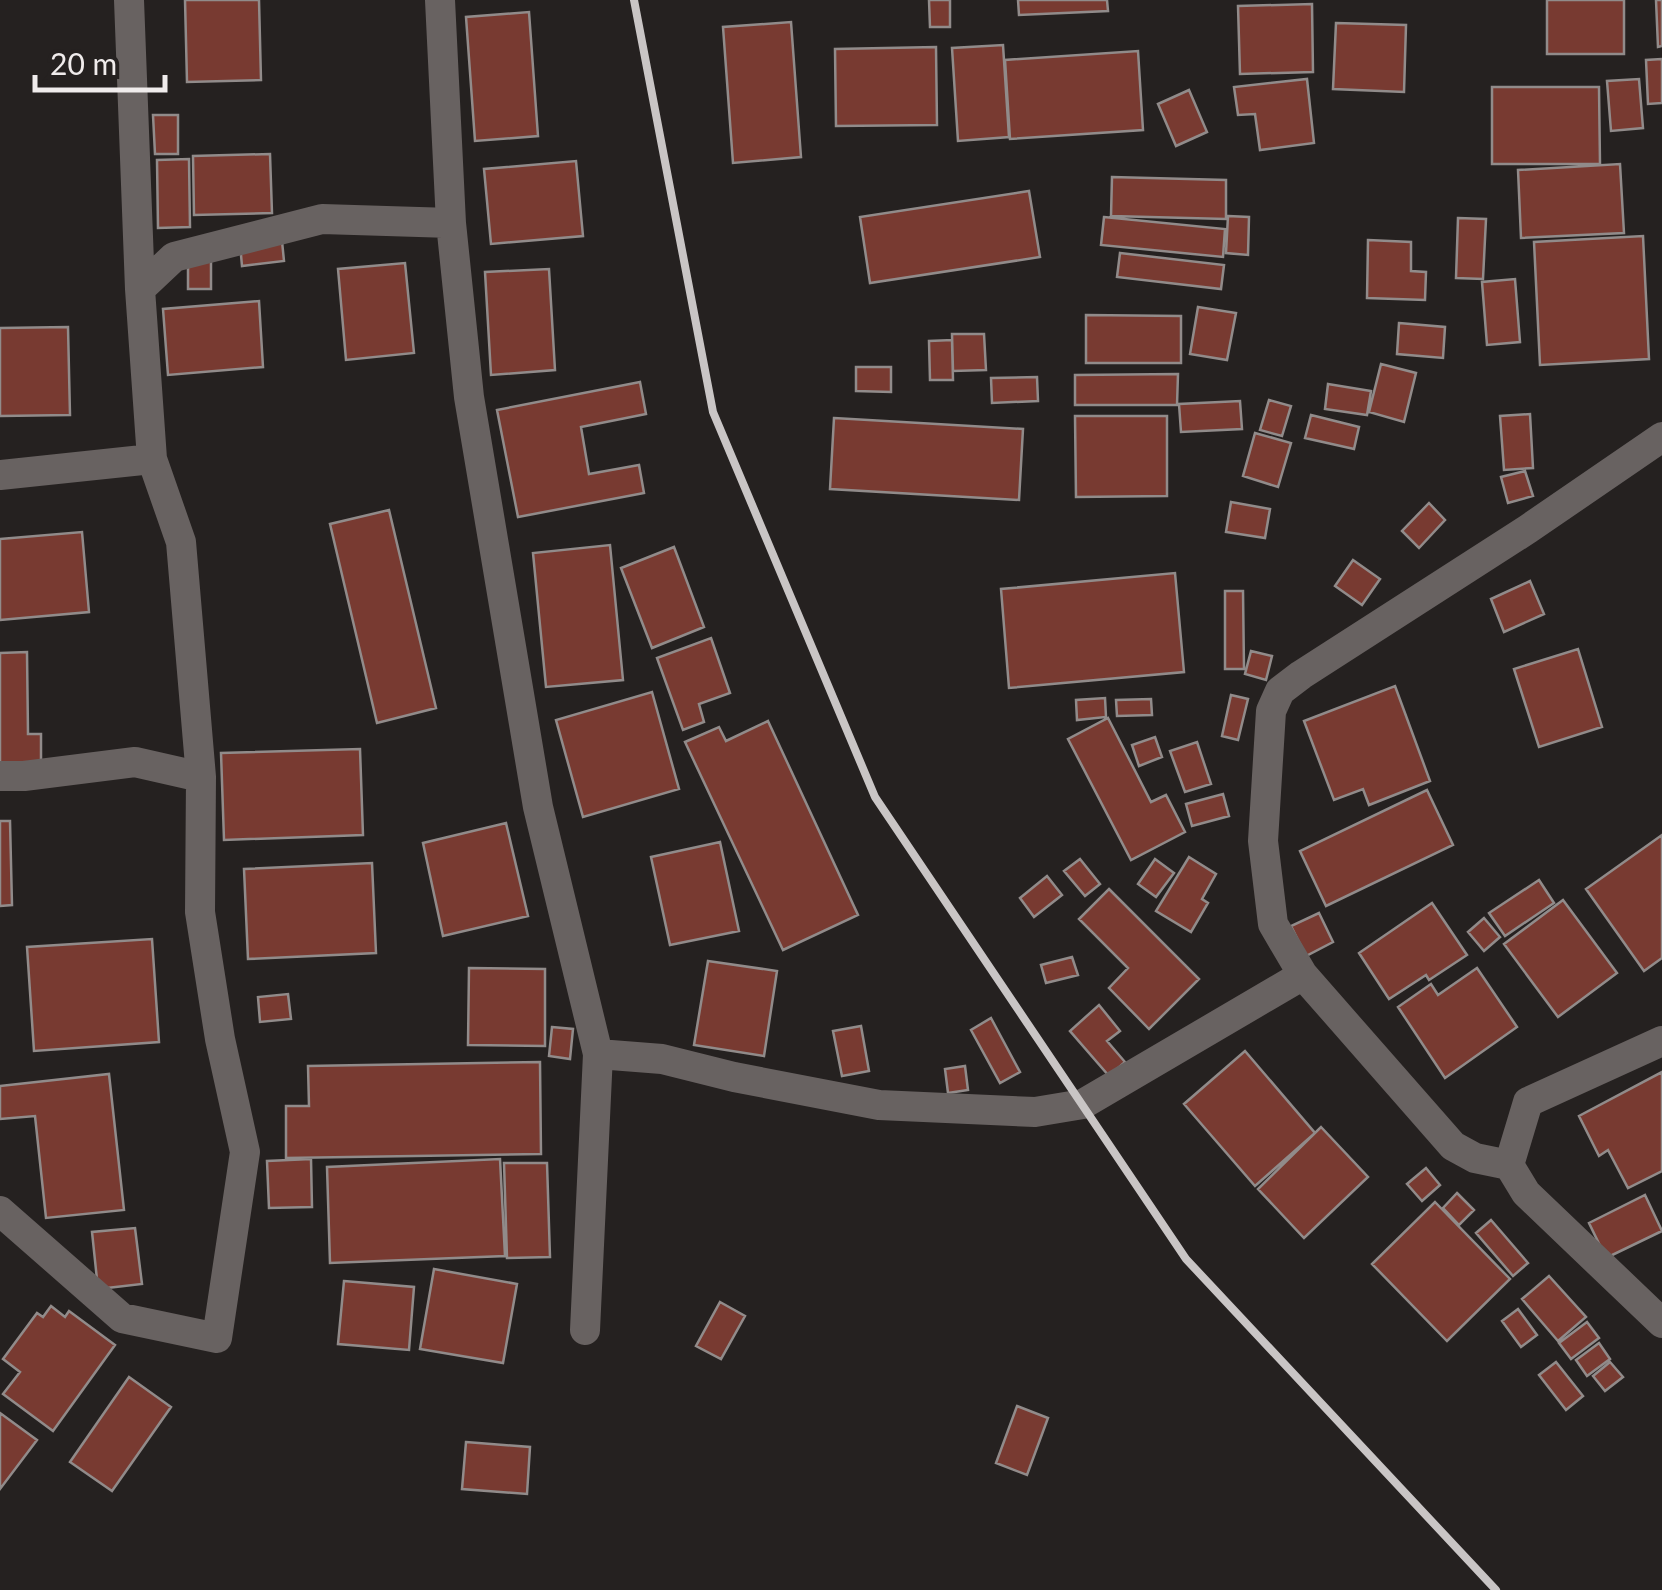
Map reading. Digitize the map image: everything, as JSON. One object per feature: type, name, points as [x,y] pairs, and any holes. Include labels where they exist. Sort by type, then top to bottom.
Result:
[{"type":"street","points":[[0,1211],[122,1318],[216,1338],[245,1152],[220,1039],[200,912],[201,777],[180,542],[152,459],[140,289],[128,0]]},
{"type":"street","points":[[440,0],[451,223],[469,397],[538,807],[598,1054],[585,1330]]},
{"type":"street","points":[[140,289],[174,257],[322,219],[451,223]]},
{"type":"street","points":[[1510,1164],[1475,1158],[1453,1146],[1303,975],[1273,924],[1263,841],[1271,711],[1280,691],[1662,437]]},
{"type":"street","points":[[0,475],[152,459]]},
{"type":"street","points":[[0,776],[135,762],[201,777]]},
{"type":"street","points":[[598,1054],[662,1059],[879,1105],[1034,1112],[1083,1104],[1303,975]]},
{"type":"street","points":[[1662,1042],[1528,1102],[1510,1164],[1526,1193],[1662,1323]]},
{"type":"building","points":[[185,0],[259,0],[261,80],[187,82]]},
{"type":"building","points":[[929,0],[950,0],[950,27],[930,27]]},
{"type":"building","points":[[1018,0],[1107,0],[1108,11],[1019,15]]},
{"type":"building","points":[[1547,0],[1624,0],[1624,54],[1547,54]]},
{"type":"building","points":[[1656,0],[1662,0],[1662,46],[1658,47]]},
{"type":"building","points":[[1312,4],[1313,72],[1240,74],[1238,6]]},
{"type":"building","points":[[529,12],[538,136],[475,141],[466,17]]},
{"type":"building","points":[[791,22],[801,157],[733,163],[723,27]]},
{"type":"building","points":[[1336,23],[1406,25],[1404,92],[1333,89]]},
{"type":"building","points":[[1003,45],[1009,137],[958,141],[952,48]]},
{"type":"building","points":[[936,47],[937,125],[836,126],[835,49]]},
{"type":"building","points":[[1138,51],[1143,130],[1010,139],[1005,60]]},
{"type":"building","points":[[1662,59],[1662,103],[1648,104],[1646,60]]},
{"type":"building","points":[[1307,79],[1314,143],[1260,150],[1255,114],[1238,115],[1234,87]]},
{"type":"building","points":[[1639,79],[1643,128],[1611,131],[1607,81]]},
{"type":"building","points":[[1492,87],[1599,87],[1600,164],[1492,164]]},
{"type":"building","points":[[1189,90],[1207,132],[1176,146],[1158,104]]},
{"type":"building","points":[[153,115],[178,115],[178,154],[155,154]]},
{"type":"building","points":[[270,154],[272,213],[194,215],[193,156]]},
{"type":"building","points":[[189,159],[190,227],[158,228],[157,160]]},
{"type":"building","points":[[576,161],[583,236],[491,244],[484,169]]},
{"type":"building","points":[[1620,164],[1624,233],[1521,238],[1518,170]]},
{"type":"building","points":[[1112,177],[1226,180],[1226,219],[1111,216]]},
{"type":"building","points":[[1029,191],[1040,257],[870,283],[860,217]]},
{"type":"building","points":[[1228,216],[1249,217],[1248,255],[1226,253]]},
{"type":"building","points":[[1104,217],[1225,229],[1223,257],[1101,245]]},
{"type":"building","points":[[1458,218],[1486,219],[1483,279],[1456,278]]},
{"type":"building","points":[[1643,236],[1649,359],[1540,365],[1534,242]]},
{"type":"building","points":[[1368,240],[1411,242],[1411,271],[1426,272],[1425,300],[1367,298]]},
{"type":"building","points":[[282,241],[284,261],[242,266],[240,244]]},
{"type":"building","points":[[1120,253],[1224,265],[1221,289],[1117,277]]},
{"type":"building","points":[[188,259],[211,259],[211,289],[188,289]]},
{"type":"building","points":[[405,263],[414,353],[346,360],[338,269]]},
{"type":"building","points":[[549,269],[555,370],[491,375],[485,272]]},
{"type":"building","points":[[1515,279],[1520,342],[1487,345],[1482,282]]},
{"type":"building","points":[[259,301],[263,367],[168,375],[163,309]]},
{"type":"building","points":[[1198,307],[1236,313],[1227,360],[1190,354]]},
{"type":"building","points":[[1086,315],[1181,316],[1181,363],[1086,363]]},
{"type":"building","points":[[1399,323],[1445,327],[1443,358],[1397,354]]},
{"type":"building","points":[[68,327],[70,415],[0,416],[0,328]]},
{"type":"building","points":[[952,334],[984,334],[986,370],[953,371]]},
{"type":"building","points":[[952,340],[953,380],[930,380],[929,341]]},
{"type":"building","points":[[1381,364],[1416,373],[1404,422],[1369,412]]},
{"type":"building","points":[[856,367],[891,367],[891,392],[856,391]]},
{"type":"building","points":[[1178,374],[1177,405],[1075,405],[1075,375]]},
{"type":"building","points":[[1037,377],[1038,401],[992,403],[991,378]]},
{"type":"building","points":[[640,382],[646,414],[581,427],[589,474],[639,465],[644,493],[518,517],[497,410]]},
{"type":"building","points":[[1328,384],[1371,391],[1367,415],[1325,409]]},
{"type":"building","points":[[1269,400],[1291,406],[1282,436],[1260,430]]},
{"type":"building","points":[[1240,401],[1242,429],[1181,432],[1179,404]]},
{"type":"building","points":[[1530,414],[1533,468],[1504,470],[1500,416]]},
{"type":"building","points":[[1311,415],[1359,427],[1354,449],[1305,438]]},
{"type":"building","points":[[1075,416],[1167,416],[1167,496],[1076,497]]},
{"type":"building","points":[[834,418],[1023,429],[1019,500],[830,489]]},
{"type":"building","points":[[1255,433],[1291,443],[1278,487],[1243,476]]},
{"type":"building","points":[[1525,471],[1533,496],[1508,503],[1501,477]]},
{"type":"building","points":[[1231,502],[1270,509],[1265,538],[1226,532]]},
{"type":"building","points":[[1429,503],[1445,520],[1419,548],[1402,531]]},
{"type":"building","points":[[389,510],[436,708],[377,723],[330,524]]},
{"type":"building","points":[[82,532],[89,612],[0,620],[0,539]]},
{"type":"building","points":[[610,545],[623,680],[546,687],[533,553]]},
{"type":"building","points":[[674,547],[704,627],[652,648],[621,568]]},
{"type":"building","points":[[1353,560],[1380,579],[1362,605],[1335,586]]},
{"type":"building","points":[[1175,573],[1184,672],[1009,688],[1001,589]]},
{"type":"building","points":[[1530,581],[1544,614],[1504,632],[1491,599]]},
{"type":"building","points":[[1225,591],[1243,591],[1244,669],[1225,669]]},
{"type":"building","points":[[711,638],[730,693],[699,704],[704,722],[683,730],[657,658]]},
{"type":"building","points":[[1578,649],[1602,727],[1539,747],[1514,669]]},
{"type":"building","points":[[1251,651],[1272,656],[1266,680],[1245,674]]},
{"type":"building","points":[[27,652],[28,734],[41,734],[41,763],[0,764],[0,653]]},
{"type":"building","points":[[1395,686],[1430,781],[1369,805],[1363,789],[1334,800],[1304,721]]},
{"type":"building","points":[[652,692],[679,789],[583,817],[556,720]]},
{"type":"building","points":[[1231,695],[1248,699],[1238,740],[1222,736]]},
{"type":"building","points":[[1105,698],[1106,717],[1077,720],[1076,700]]},
{"type":"building","points":[[1151,699],[1152,715],[1117,716],[1116,700]]},
{"type":"building","points":[[1108,718],[1151,802],[1166,795],[1185,832],[1131,860],[1068,739]]},
{"type":"building","points":[[768,721],[858,915],[783,950],[685,742],[719,727],[726,741]]},
{"type":"building","points":[[1155,737],[1162,757],[1139,766],[1132,745]]},
{"type":"building","points":[[1197,742],[1211,784],[1185,792],[1170,751]]},
{"type":"building","points":[[360,749],[363,835],[224,840],[221,753]]},
{"type":"building","points":[[1427,790],[1453,845],[1326,906],[1300,851]]},
{"type":"building","points":[[1223,794],[1229,816],[1192,826],[1186,804]]},
{"type":"building","points":[[0,821],[10,821],[12,905],[0,906]]},
{"type":"building","points":[[506,823],[528,916],[443,936],[423,843]]},
{"type":"building","points":[[1662,835],[1662,958],[1644,971],[1586,889]]},
{"type":"building","points":[[720,842],[739,931],[670,945],[651,857]]},
{"type":"building","points":[[1189,857],[1216,874],[1202,899],[1208,903],[1191,932],[1156,911]]},
{"type":"building","points":[[1080,859],[1100,884],[1085,896],[1064,871]]},
{"type":"building","points":[[1155,859],[1174,873],[1156,897],[1138,884]]},
{"type":"building","points":[[372,863],[376,953],[248,959],[244,869]]},
{"type":"building","points":[[1047,876],[1062,895],[1034,917],[1020,898]]},
{"type":"building","points":[[1539,880],[1554,903],[1505,936],[1489,913]]},
{"type":"building","points":[[1109,889],[1199,979],[1149,1029],[1109,988],[1128,968],[1079,919]]},
{"type":"building","points":[[1563,900],[1617,973],[1558,1017],[1504,944]]},
{"type":"building","points":[[1432,903],[1467,955],[1429,980],[1426,975],[1389,999],[1359,953]]},
{"type":"building","points":[[1319,913],[1333,942],[1306,956],[1291,926]]},
{"type":"building","points":[[1484,918],[1500,937],[1484,951],[1468,932]]},
{"type":"building","points":[[152,939],[159,1042],[34,1051],[27,947]]},
{"type":"building","points":[[1072,957],[1078,975],[1046,983],[1041,965]]},
{"type":"building","points":[[708,961],[777,971],[764,1056],[694,1045]]},
{"type":"building","points":[[469,968],[545,969],[545,1046],[468,1045]]},
{"type":"building","points":[[1477,968],[1517,1027],[1445,1078],[1398,1007],[1431,984],[1438,995]]},
{"type":"building","points":[[288,994],[291,1019],[260,1022],[258,997]]},
{"type":"building","points":[[1099,1005],[1120,1031],[1107,1041],[1125,1062],[1109,1076],[1070,1031]]},
{"type":"building","points":[[991,1018],[1020,1072],[1000,1083],[971,1030]]},
{"type":"building","points":[[861,1026],[869,1071],[842,1076],[833,1031]]},
{"type":"building","points":[[552,1027],[573,1029],[570,1059],[549,1056]]},
{"type":"building","points":[[1245,1051],[1315,1133],[1255,1186],[1184,1104]]},
{"type":"building","points":[[540,1062],[541,1154],[286,1158],[286,1106],[309,1106],[308,1066]]},
{"type":"building","points":[[965,1066],[968,1090],[948,1093],[945,1069]]},
{"type":"building","points":[[1662,1072],[1662,1171],[1628,1188],[1608,1150],[1599,1156],[1579,1116]]},
{"type":"building","points":[[109,1074],[124,1210],[46,1218],[35,1116],[0,1119],[0,1086]]},
{"type":"building","points":[[1321,1127],[1368,1177],[1304,1238],[1258,1189]]},
{"type":"building","points":[[311,1159],[312,1207],[269,1208],[267,1161]]},
{"type":"building","points":[[500,1159],[505,1256],[330,1263],[327,1167]]},
{"type":"building","points":[[504,1163],[547,1163],[550,1257],[507,1258]]},
{"type":"building","points":[[1426,1168],[1440,1185],[1422,1201],[1407,1184]]},
{"type":"building","points":[[1457,1193],[1474,1210],[1459,1225],[1443,1208]]},
{"type":"building","points":[[1645,1195],[1662,1231],[1606,1258],[1589,1223]]},
{"type":"building","points":[[1435,1202],[1510,1279],[1447,1341],[1372,1264]]},
{"type":"building","points":[[1491,1220],[1528,1263],[1513,1276],[1476,1233]]},
{"type":"building","points":[[135,1228],[142,1284],[98,1289],[92,1232]]},
{"type":"building","points":[[434,1269],[517,1284],[503,1363],[420,1349]]},
{"type":"building","points":[[1549,1276],[1586,1317],[1558,1341],[1522,1299]]},
{"type":"building","points":[[344,1281],[414,1287],[409,1350],[338,1344]]},
{"type":"building","points":[[720,1302],[745,1316],[721,1359],[696,1346]]},
{"type":"building","points":[[51,1306],[65,1317],[69,1311],[115,1345],[53,1431],[3,1394],[20,1372],[3,1359],[37,1313],[43,1317]]},
{"type":"building","points":[[1518,1309],[1537,1335],[1521,1347],[1502,1321]]},
{"type":"building","points":[[1587,1322],[1599,1338],[1571,1359],[1559,1343]]},
{"type":"building","points":[[1599,1343],[1610,1359],[1587,1376],[1576,1360]]},
{"type":"building","points":[[1556,1362],[1583,1396],[1566,1410],[1539,1375]]},
{"type":"building","points":[[1610,1362],[1623,1377],[1605,1391],[1593,1376]]},
{"type":"building","points":[[129,1377],[171,1407],[112,1491],[70,1462]]},
{"type":"building","points":[[1017,1406],[1048,1418],[1027,1475],[996,1463]]},
{"type":"building","points":[[0,1413],[37,1440],[0,1489]]},
{"type":"building","points":[[466,1442],[530,1447],[527,1494],[462,1489]]},
{"type":"railway","points":[[634,0],[713,412],[875,797],[1186,1259],[1496,1590]]}]
